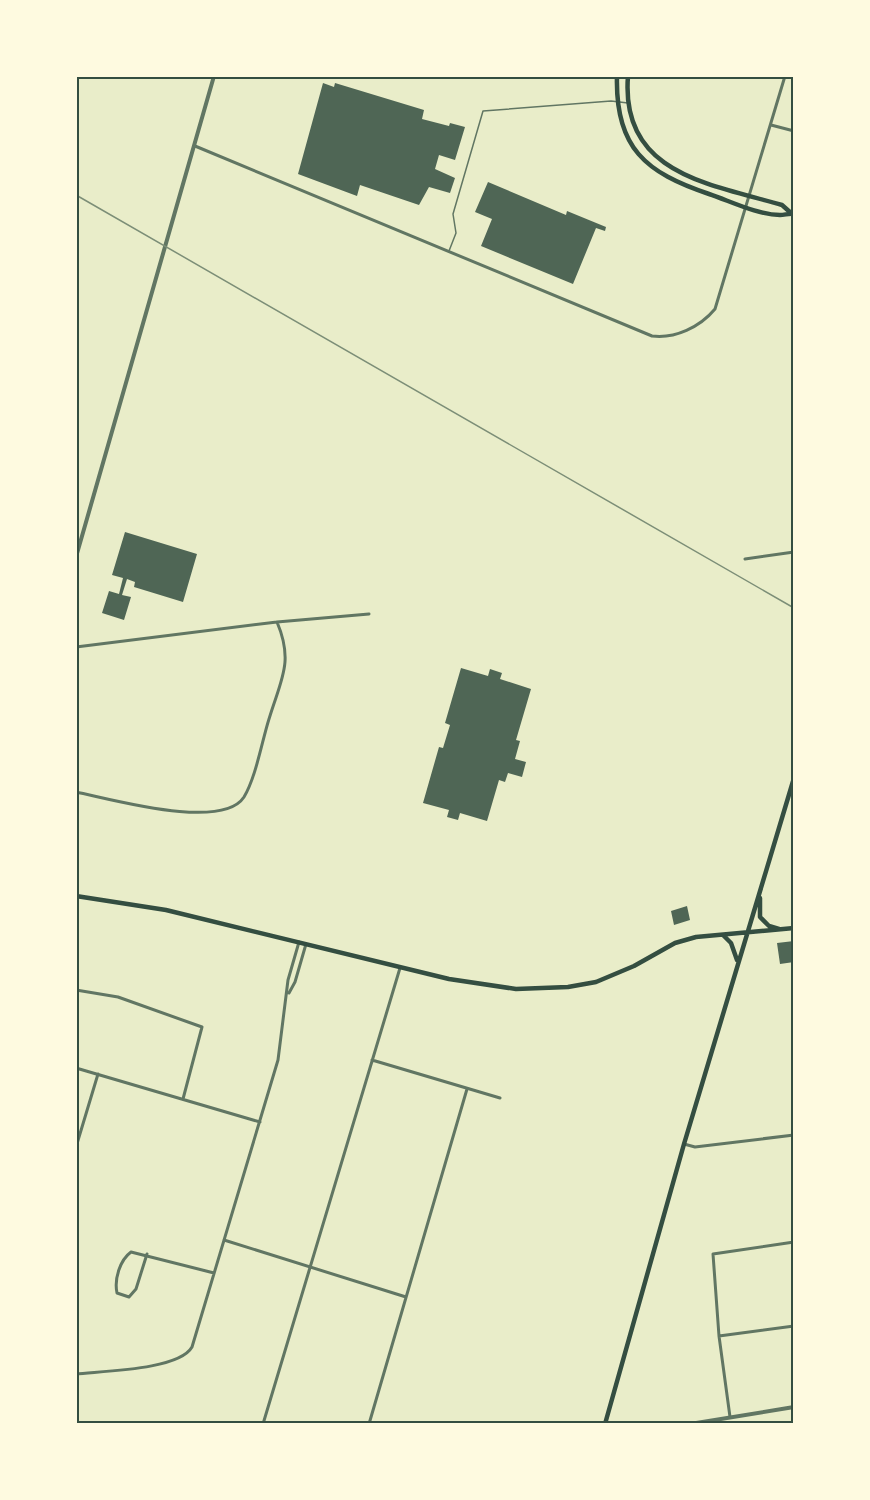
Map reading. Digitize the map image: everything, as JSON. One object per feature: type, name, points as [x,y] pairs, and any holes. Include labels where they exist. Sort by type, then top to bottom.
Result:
[{"type":"main road","points":[[617,76],[616,101],[619,117],[633,147],[658,173],[679,184],[747,206],[779,215],[792,213]]},
{"type":"main road","points":[[628,76],[628,103],[633,124],[643,141],[665,165],[682,176],[782,205],[792,213]]},
{"type":"main road","points":[[605,1424],[737,962],[794,778]]},
{"type":"main road","points":[[761,886],[760,917],[769,926],[784,930]]},
{"type":"main road","points":[[76,896],[166,910],[400,968],[481,986],[516,989],[568,987],[596,982],[634,966],[675,943],[696,937],[794,928]]},
{"type":"main road","points":[[723,935],[731,944],[737,962]]},
{"type":"street","points":[[76,557],[214,76]]},
{"type":"street","points":[[195,146],[652,336],[662,337],[688,330],[708,317],[715,309],[786,76]]},
{"type":"street","points":[[771,125],[794,131]]},
{"type":"street","points":[[745,559],[794,552]]},
{"type":"street","points":[[76,647],[277,622],[369,614]]},
{"type":"street","points":[[76,792],[171,810],[213,813],[228,810],[237,804],[249,785],[284,671],[287,651],[277,622]]},
{"type":"street","points":[[76,1374],[148,1366],[179,1359],[189,1352],[280,1050],[288,980],[299,942]]},
{"type":"street","points":[[288,994],[295,982],[306,944]]},
{"type":"street","points":[[263,1424],[400,968]]},
{"type":"street","points":[[76,990],[118,997],[202,1027],[183,1099]]},
{"type":"street","points":[[372,1060],[500,1098]]},
{"type":"street","points":[[76,1068],[260,1122]]},
{"type":"street","points":[[76,1147],[98,1074]]},
{"type":"street","points":[[369,1424],[467,1089]]},
{"type":"street","points":[[684,1144],[695,1147],[794,1135]]},
{"type":"street","points":[[224,1240],[406,1297]]},
{"type":"street","points":[[730,1418],[719,1336],[713,1254],[794,1242]]},
{"type":"street","points":[[147,1254],[133,1293],[129,1297],[117,1293],[116,1287],[123,1258],[131,1252],[147,1254],[214,1273]]},
{"type":"street","points":[[719,1336],[794,1326]]},
{"type":"street","points":[[690,1424],[794,1407]]},
{"type":"lane","points":[[449,251],[456,233],[453,214],[483,111],[535,109],[550,105],[616,101],[628,103]]},
{"type":"building","points":[[323,83],[334,87],[335,83],[424,110],[422,119],[449,126],[450,123],[465,127],[455,160],[439,155],[435,169],[455,178],[450,193],[429,187],[419,205],[360,185],[357,196],[298,174]]},
{"type":"building","points":[[488,182],[566,215],[567,211],[606,227],[605,231],[596,228],[573,284],[481,246],[492,219],[475,212]]},
{"type":"building","points":[[125,532],[197,554],[183,602],[134,587],[135,582],[127,579],[122,595],[131,597],[124,620],[102,613],[109,591],[119,594],[123,578],[112,575]]},
{"type":"building","points":[[461,668],[488,676],[490,669],[502,673],[500,679],[531,689],[516,740],[520,741],[515,759],[526,762],[522,777],[508,773],[505,782],[499,780],[487,821],[460,813],[458,820],[447,817],[449,810],[423,803],[439,747],[443,748],[450,725],[445,723]]},
{"type":"building","points":[[687,906],[690,920],[674,925],[671,911]]},
{"type":"building","points":[[794,941],[794,962],[780,964],[777,943]]},
{"type":"railway","points":[[76,195],[794,608]]}]
